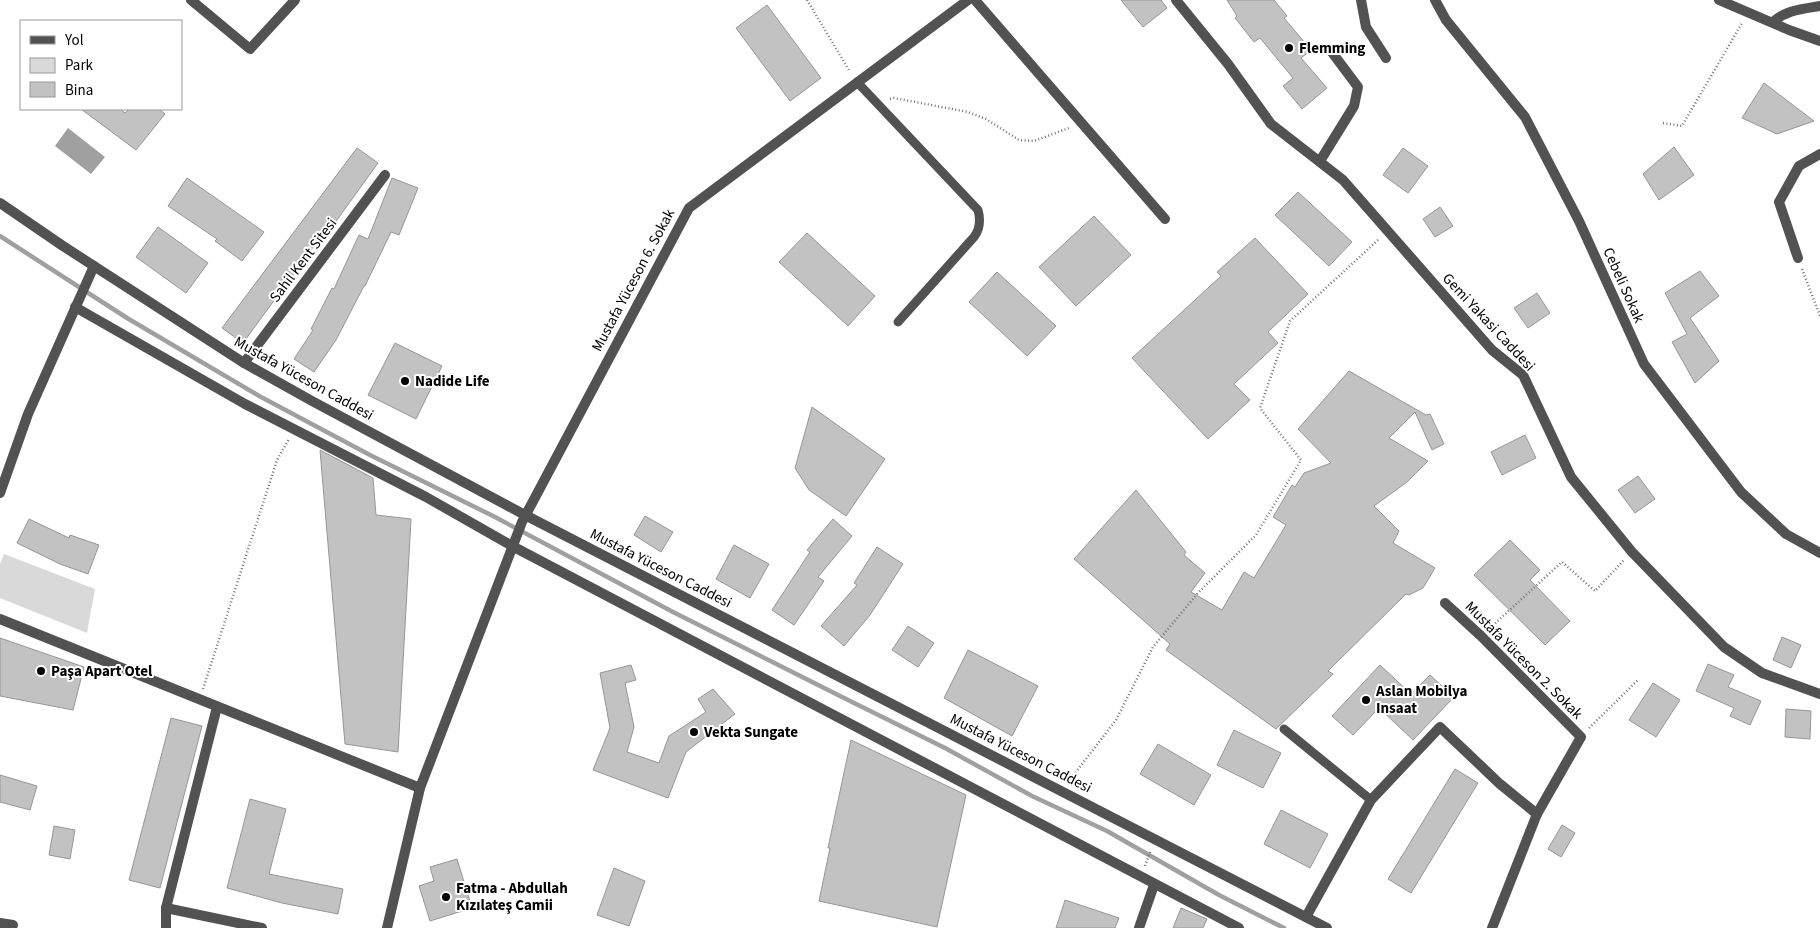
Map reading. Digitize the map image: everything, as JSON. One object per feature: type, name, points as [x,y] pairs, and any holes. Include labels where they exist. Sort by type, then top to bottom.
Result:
[{"type":"street","points":[[191,0],[250,49],[295,0]]},
{"type":"street","name":"Mustafa Yüceson 6. Sokak","points":[[387,928],[420,788],[524,518],[689,208],[968,0]]},
{"type":"street","points":[[975,0],[1165,219]]},
{"type":"street","name":"Gemi Yakasi Caddesi","points":[[1176,0],[1228,64],[1271,124],[1343,180],[1492,350],[1523,375],[1571,477],[1632,552],[1724,647],[1762,672],[1820,694]]},
{"type":"street","points":[[1361,0],[1366,27],[1386,58]]},
{"type":"street","name":"Cebeli Sokak","points":[[1435,0],[1446,20],[1525,117],[1579,221],[1644,364],[1741,492],[1786,534],[1820,553]]},
{"type":"street","points":[[1719,0],[1820,41]]},
{"type":"street","points":[[1773,22],[1785,13],[1820,6]]},
{"type":"street","points":[[1320,161],[1354,106],[1358,87],[1331,51]]},
{"type":"street","points":[[1798,258],[1780,202],[1799,166],[1820,154]]},
{"type":"street","name":"Sahil Kent Sitesi","points":[[244,363],[385,175]]},
{"type":"street","name":"Mustafa Yüceson Caddesi","points":[[0,202],[94,266],[244,363],[524,518],[1327,928]]},
{"type":"street","points":[[0,493],[28,414],[94,266]]},
{"type":"street","points":[[75,307],[169,362],[294,430],[1239,928]]},
{"type":"street","name":"Mustafa Yüceson 2. Sokak","points":[[1445,603],[1481,636],[1581,736],[1537,814],[1492,928]]},
{"type":"street","points":[[0,619],[420,788]]},
{"type":"street","points":[[166,928],[166,908],[216,707]]},
{"type":"street","points":[[1306,917],[1371,800],[1440,727],[1500,784],[1537,814]]},
{"type":"street","points":[[1139,928],[1154,884]]},
{"type":"street","points":[[166,908],[262,928]]},
{"type":"street","points":[[0,923],[14,925]]},
{"type":"lane","points":[[857,82],[978,210],[980,222],[974,238],[898,322]]},
{"type":"lane","points":[[1284,729],[1371,800]]},
{"type":"path","points":[[807,0],[857,82]]},
{"type":"path","points":[[1663,123],[1682,126],[1748,12]]},
{"type":"path","points":[[877,104],[894,98],[968,112],[986,119],[1019,140],[1026,141],[1034,141],[1082,123]]},
{"type":"path","points":[[1061,791],[1116,720],[1153,647],[1198,593],[1256,535],[1301,460],[1260,408],[1290,321],[1387,232]]},
{"type":"path","points":[[1798,258],[1820,316]]},
{"type":"path","points":[[199,700],[277,460],[294,430]]},
{"type":"path","points":[[1481,636],[1562,562],[1595,591],[1632,552]]},
{"type":"path","points":[[1581,736],[1638,680]]},
{"type":"path","points":[[1146,864],[1152,847]]},
{"type":"green space","points":[[4,554],[95,589],[87,633],[0,598],[0,564]]},
{"type":"shaded area","points":[[68,128],[105,157],[91,174],[55,146]]},
{"type":"building","points":[[1121,0],[1161,0],[1167,8],[1143,27]]},
{"type":"building","points":[[1227,0],[1274,0],[1287,16],[1284,18],[1311,50],[1301,58],[1327,88],[1302,109],[1283,86],[1293,78],[1260,38],[1254,42],[1235,18],[1237,16]]},
{"type":"building","points":[[767,5],[821,78],[790,101],[736,28]]},
{"type":"building","points":[[1764,83],[1814,121],[1777,134],[1742,118]]},
{"type":"building","points":[[82,110],[121,110],[125,113],[128,110],[160,110],[165,114],[136,150]]},
{"type":"building","points":[[1674,147],[1694,175],[1659,200],[1643,174]]},
{"type":"building","points":[[357,148],[378,163],[319,245],[316,243],[243,343],[222,328]]},
{"type":"building","points":[[1403,148],[1428,166],[1408,193],[1383,175]]},
{"type":"building","points":[[187,178],[264,232],[242,261],[215,241],[217,239],[168,206]]},
{"type":"building","points":[[392,178],[418,188],[399,235],[391,232],[336,340],[314,372],[294,359],[313,330],[311,329],[332,288],[334,289],[359,235],[368,239]]},
{"type":"building","points":[[1298,192],[1352,242],[1329,266],[1275,215]]},
{"type":"building","points":[[1440,207],[1453,226],[1435,237],[1423,219]]},
{"type":"building","points":[[1094,216],[1131,255],[1076,306],[1039,267]]},
{"type":"building","points":[[158,227],[208,263],[186,293],[136,257]]},
{"type":"building","points":[[807,233],[875,296],[848,326],[779,262]]},
{"type":"building","points":[[1255,238],[1308,294],[1268,332],[1278,343],[1234,384],[1250,400],[1208,439],[1132,358],[1221,276],[1217,272]]},
{"type":"building","points":[[1700,271],[1719,296],[1690,318],[1719,361],[1695,383],[1672,342],[1687,334],[1665,293]]},
{"type":"building","points":[[997,272],[1056,326],[1027,356],[969,302]]},
{"type":"building","points":[[1537,293],[1550,313],[1528,328],[1514,308]]},
{"type":"building","name":"Nadide Life","points":[[395,343],[442,366],[416,419],[368,395]]},
{"type":"building","points":[[1349,371],[1426,415],[1430,414],[1444,444],[1432,450],[1415,412],[1389,438],[1428,461],[1407,482],[1374,506],[1399,531],[1393,543],[1435,568],[1423,588],[1409,595],[1406,594],[1328,671],[1333,674],[1276,729],[1166,650],[1170,644],[1074,559],[1136,490],[1186,552],[1184,555],[1205,573],[1191,592],[1222,610],[1244,572],[1254,578],[1286,525],[1273,517],[1292,485],[1295,487],[1304,473],[1331,463],[1298,429]]},
{"type":"building","points":[[812,407],[885,459],[846,516],[809,490],[795,468]]},
{"type":"building","points":[[1525,435],[1536,458],[1502,475],[1491,452]]},
{"type":"building","points":[[320,450],[373,478],[376,515],[411,519],[398,752],[345,744]]},
{"type":"building","points":[[1638,476],[1655,499],[1635,513],[1618,490]]},
{"type":"building","points":[[645,516],[673,532],[661,552],[634,535]]},
{"type":"building","points":[[29,519],[69,538],[70,535],[99,545],[88,574],[60,564],[17,543]]},
{"type":"building","points":[[833,519],[852,536],[818,577],[824,581],[794,625],[772,610],[810,552],[807,550]]},
{"type":"building","points":[[1510,540],[1540,570],[1530,580],[1570,621],[1545,645],[1474,575]]},
{"type":"building","points":[[734,545],[769,564],[750,598],[716,579]]},
{"type":"building","points":[[877,547],[903,564],[870,615],[844,646],[821,626],[857,585],[854,583]]},
{"type":"building","points":[[908,626],[934,643],[918,667],[892,650]]},
{"type":"building","points":[[1782,637],[1801,645],[1791,668],[1773,660]]},
{"type":"building","name":"Paşa Apart Otel","points":[[0,638],[84,667],[73,710],[0,696]]},
{"type":"building","points":[[968,650],[1038,686],[1012,736],[944,698]]},
{"type":"building","points":[[1708,664],[1734,675],[1728,687],[1761,701],[1750,725],[1730,716],[1734,708],[1696,691]]},
{"type":"building","name":"Vekta Sungate","points":[[631,665],[636,680],[625,683],[634,727],[627,752],[659,763],[669,736],[706,712],[698,699],[713,689],[735,714],[686,752],[668,798],[593,770],[610,728],[600,673]]},
{"type":"building","points":[[1380,665],[1411,694],[1430,675],[1454,697],[1413,740],[1379,708],[1353,735],[1332,716]]},
{"type":"building","points":[[1653,683],[1680,700],[1656,737],[1629,720]]},
{"type":"building","points":[[1786,709],[1811,711],[1810,739],[1785,737]]},
{"type":"building","points":[[171,718],[202,726],[160,888],[129,880]]},
{"type":"building","points":[[1234,730],[1281,753],[1263,788],[1217,765]]},
{"type":"building","points":[[851,740],[966,795],[937,927],[819,901],[830,848],[828,848]]},
{"type":"building","points":[[1158,744],[1211,775],[1194,805],[1140,774]]},
{"type":"building","points":[[1455,769],[1478,783],[1411,893],[1388,879]]},
{"type":"building","points":[[0,775],[37,786],[30,810],[0,802]]},
{"type":"building","points":[[250,799],[286,809],[269,874],[343,889],[338,914],[282,903],[227,888]]},
{"type":"building","points":[[1281,810],[1328,834],[1310,868],[1264,844]]},
{"type":"building","points":[[1562,825],[1575,833],[1561,857],[1548,849]]},
{"type":"building","points":[[54,826],[75,830],[70,859],[49,855]]},
{"type":"building","name":"Fatma - Abdullah Kızılateş Camii","points":[[457,859],[472,908],[430,921],[419,886],[434,881],[430,867]]},
{"type":"building","points":[[614,868],[645,881],[629,926],[597,915]]},
{"type":"building","points":[[1065,900],[1119,918],[1115,928],[1056,928]]},
{"type":"building","points":[[1181,908],[1207,919],[1203,928],[1173,928]]},
{"type":"waterway","points":[[0,236],[127,318],[261,397],[370,455],[495,517],[673,612],[945,748],[1032,796],[1107,831],[1219,895],[1284,928]]},
{"type":"place","name":"Flemming","points":[[1289,48]]},
{"type":"place","name":"Nadide Life","points":[[405,381]]},
{"type":"place","name":"Paşa Apart Otel","points":[[41,671]]},
{"type":"place","name":"Aslan Mobilya Insaat","points":[[1366,700]]},
{"type":"place","name":"Vekta Sungate","points":[[694,732]]},
{"type":"place","name":"Fatma - Abdullah Kızılateş Camii","points":[[446,897]]}]
